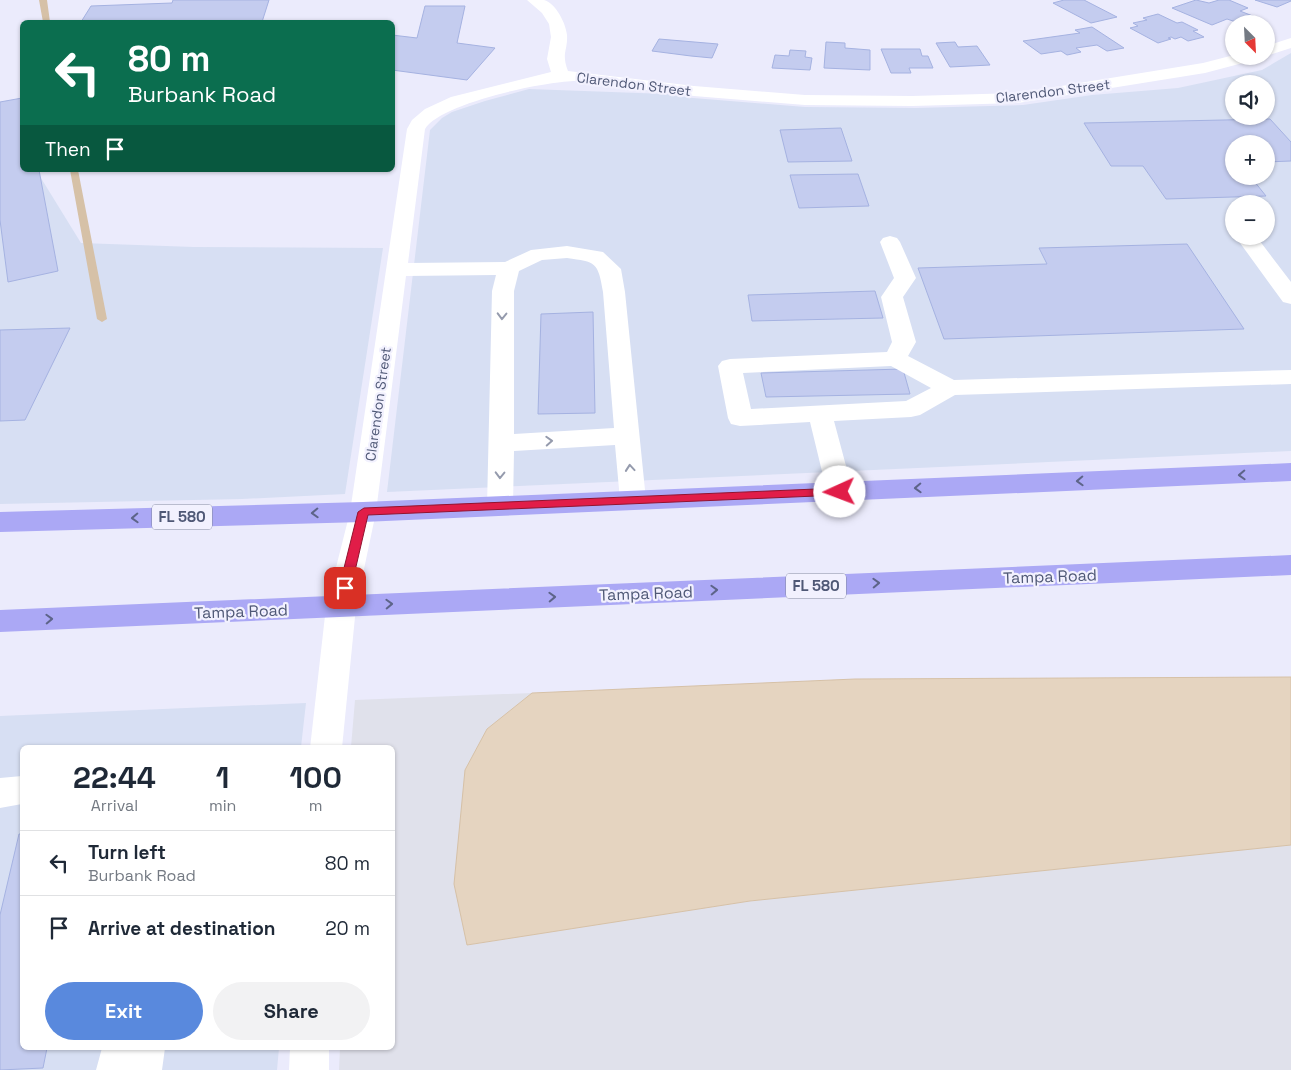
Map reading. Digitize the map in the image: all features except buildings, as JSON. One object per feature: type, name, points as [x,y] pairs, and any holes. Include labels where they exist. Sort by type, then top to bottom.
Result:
[{"type":"main road","name":"FL 580","points":[[0,522],[364,512],[1291,472]]},
{"type":"main road","name":"Tampa Road","points":[[0,621],[1291,565]]},
{"type":"street","points":[[535,0],[548,10],[557,24],[559,37],[555,58],[561,76]]},
{"type":"street","points":[[1275,48],[1291,43]]},
{"type":"street","name":"Clarendon Street","points":[[326,745],[341,607],[364,512],[416,130],[418,124],[431,113],[456,101],[544,78],[561,76],[576,76],[694,91],[805,100],[912,101],[1018,98],[1118,84],[1205,68],[1225,62]]},
{"type":"street","points":[[890,242],[906,278],[892,297],[904,342],[895,360]]},
{"type":"street","points":[[1252,245],[1291,297]]},
{"type":"street","points":[[396,270],[509,268],[538,254],[567,252],[596,256],[610,269],[614,292],[633,500]]},
{"type":"street","points":[[500,506],[503,291],[509,268]]},
{"type":"street","points":[[950,388],[895,360],[730,366],[740,418],[911,409],[950,388],[1291,378]]},
{"type":"street","points":[[820,414],[840,492]]},
{"type":"street","points":[[500,443],[627,436]]},
{"type":"street","points":[[0,792],[20,790]]},
{"type":"street","points":[[116,1070],[122,1050]]},
{"type":"street","points":[[142,1070],[146,1050]]},
{"type":"street","points":[[308,1070],[310,1050]]},
{"type":"shaded area","points":[[1291,53],[1291,451],[387,492],[430,130],[442,118],[452,112],[529,89],[666,94],[805,107],[916,108],[1023,105],[1092,95],[1178,88],[1225,78],[1225,125],[1275,125],[1275,75],[1239,75],[1275,65],[1275,62]]},
{"type":"shaded area","points":[[0,112],[20,146],[20,172],[37,172],[81,243],[194,247],[383,248],[345,494],[242,499],[0,504]]},
{"type":"shaded area","points":[[1291,677],[1291,845],[750,901],[467,945],[454,884],[465,770],[487,729],[532,693],[855,679]]},
{"type":"shaded area","points":[[532,693],[487,729],[468,945],[750,901],[1291,845],[1291,1070],[339,1070],[340,1050],[395,1050],[395,745],[351,745],[355,700]]},
{"type":"shaded area","points":[[306,703],[301,745],[20,745],[20,1050],[279,1050],[277,1070],[0,1070],[0,716]]},
{"type":"waterway","points":[[43,0],[47,20]]},
{"type":"waterway","points":[[74,172],[102,319]]},
{"type":"route","points":[[345,588],[364,512],[840,492]]}]
